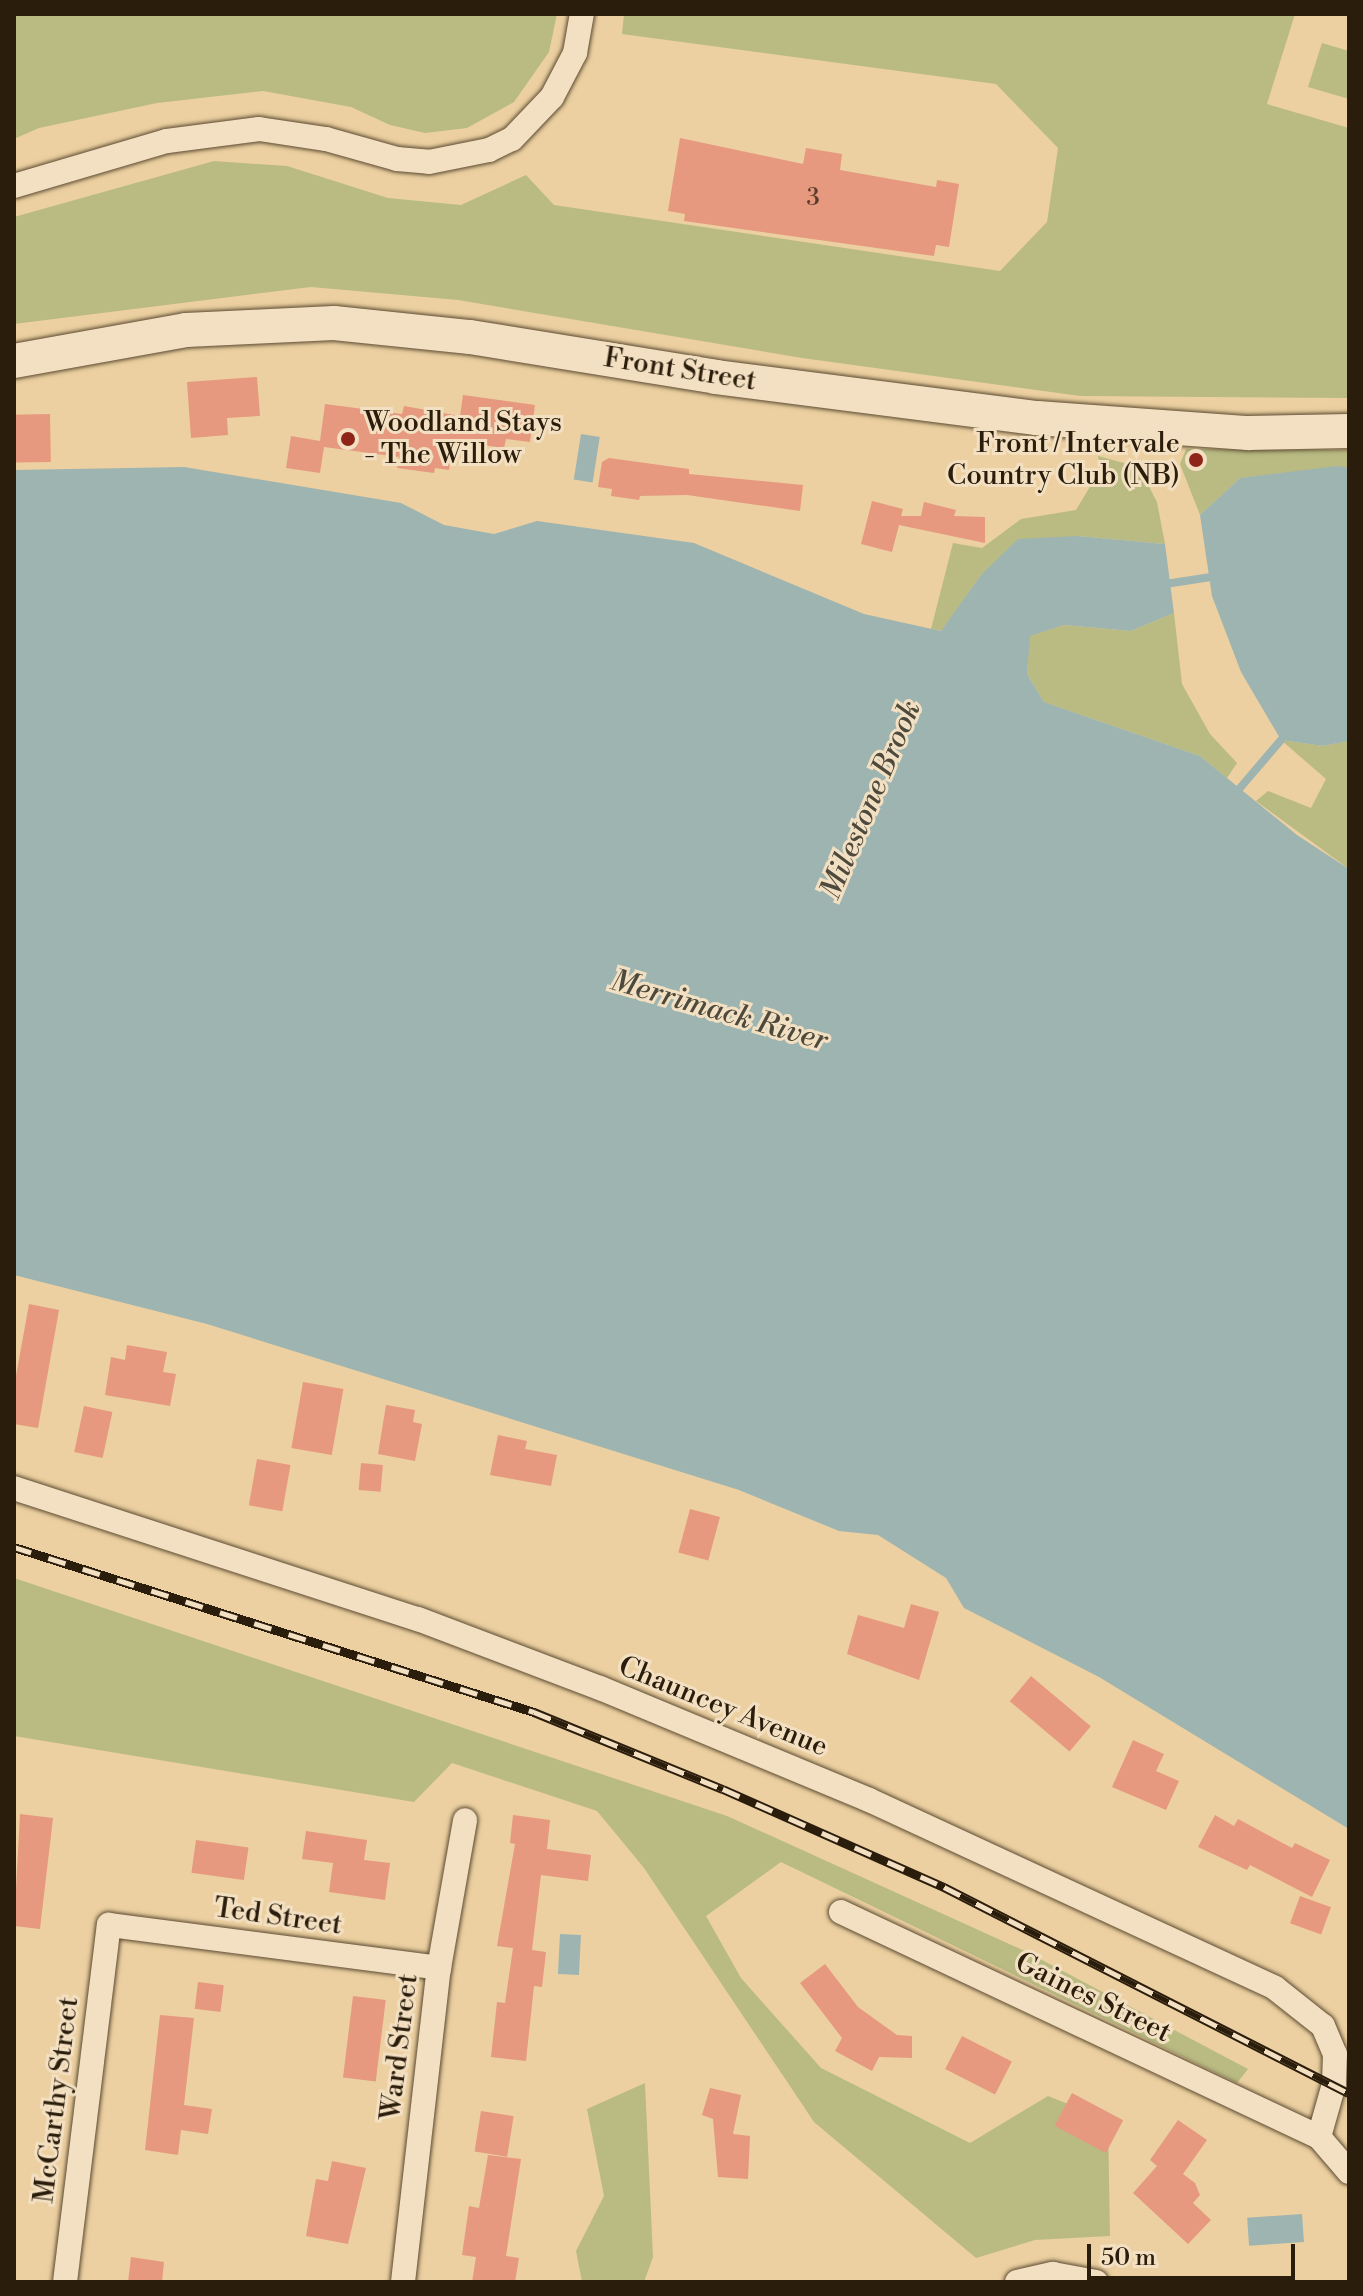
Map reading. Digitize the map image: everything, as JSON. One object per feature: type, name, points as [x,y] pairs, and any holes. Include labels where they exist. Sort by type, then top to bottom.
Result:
[{"type":"main road","name":"Front Street","points":[[14,361],[186,330],[334,323],[470,337],[716,377],[1037,418],[1232,432],[1349,431]]},
{"type":"street","points":[[14,186],[167,141],[244,130],[291,133],[429,162],[489,150],[532,121],[552,97],[575,53],[582,14]]},
{"type":"street","name":"Chauncey Avenue","points":[[14,1488],[418,1619],[869,1800],[1275,1988],[1323,2026],[1335,2054],[1334,2084],[1319,2137]]},
{"type":"street","name":"Ward Street","points":[[403,2282],[439,1968],[465,1820]]},
{"type":"street","name":"Gaines Street","points":[[841,1912],[1319,2137]]},
{"type":"street","name":"Ted Street","points":[[109,1925],[439,1968]]},
{"type":"street","name":"McCarthy Street","points":[[65,2282],[109,1925]]},
{"type":"street","points":[[1319,2137],[1349,2172]]},
{"type":"street","points":[[1017,2282],[1053,2274],[1096,2282]]},
{"type":"green space","points":[[14,14],[557,14],[549,52],[514,102],[467,128],[425,133],[390,125],[351,107],[263,91],[157,103],[39,128],[14,139]]},
{"type":"green space","points":[[624,14],[1295,14],[1267,104],[1349,128],[1349,398],[1080,396],[802,358],[458,300],[311,287],[14,324],[14,217],[214,161],[287,166],[388,198],[461,205],[526,175],[554,205],[1000,271],[1047,222],[1058,148],[996,84],[622,34]]},
{"type":"green space","points":[[1322,43],[1349,51],[1349,99],[1308,87]]},
{"type":"green space","points":[[1186,449],[1349,450],[1349,468],[1240,478],[1200,515],[1180,464]]},
{"type":"green space","points":[[1098,456],[1124,463],[1146,481],[1157,502],[1165,544],[1078,536],[981,575],[942,631],[931,629],[953,543],[982,548],[1021,519],[1076,510],[1100,470]]},
{"type":"green space","points":[[1174,613],[1182,684],[1210,734],[1237,763],[1227,778],[1200,756],[1044,702],[1027,674],[1029,636],[1064,625],[1131,631]]},
{"type":"green space","points":[[1281,740],[1323,746],[1349,741],[1349,869],[1256,801],[1268,791],[1311,808],[1326,779]]},
{"type":"green space","points":[[14,1578],[727,1816],[1027,1952],[1248,2069],[1237,2083],[781,1862],[706,1916],[741,1978],[821,2068],[970,2143],[1048,2096],[1108,2120],[1110,2236],[1035,2240],[976,2258],[814,2122],[644,1868],[597,1811],[452,1763],[414,1802],[14,1736]]},
{"type":"green space","points":[[645,2083],[653,2257],[644,2282],[582,2282],[576,2251],[604,2196],[587,2109]]},
{"type":"water","points":[[581,434],[600,437],[593,482],[574,479]]},
{"type":"water","points":[[1338,466],[1349,468],[1349,741],[1323,746],[1281,740],[1241,672],[1212,596],[1200,515],[1240,478]]},
{"type":"water","name":"Merrimack River","points":[[184,467],[401,503],[444,525],[494,534],[537,521],[694,543],[864,614],[941,631],[981,575],[1018,539],[1078,536],[1165,544],[1174,613],[1131,631],[1064,625],[1030,636],[1027,674],[1044,702],[1200,756],[1297,835],[1349,869],[1349,1829],[1099,1677],[964,1608],[946,1578],[878,1535],[839,1531],[739,1490],[207,1324],[14,1275],[14,470]]},
{"type":"water","points":[[560,1934],[581,1935],[579,1975],[558,1974]]},
{"type":"water","points":[[1302,2214],[1304,2242],[1249,2246],[1247,2218]]},
{"type":"building","points":[[680,138],[803,164],[806,148],[842,154],[840,170],[936,187],[937,180],[959,184],[949,247],[936,245],[934,256],[684,221],[685,214],[668,211]]},
{"type":"building","points":[[257,377],[260,416],[227,418],[228,435],[191,438],[187,382]]},
{"type":"building","points":[[463,395],[535,405],[530,442],[506,439],[504,448],[453,441],[449,470],[435,468],[434,473],[397,468],[399,457],[324,447],[320,473],[286,468],[291,436],[320,441],[325,404],[402,414],[404,406],[460,416]]},
{"type":"building","points":[[50,414],[51,462],[15,463],[14,415]]},
{"type":"building","points":[[609,458],[689,469],[689,474],[803,485],[800,511],[687,495],[640,496],[639,500],[611,496],[612,489],[598,487],[602,462]]},
{"type":"building","points":[[872,501],[903,509],[901,516],[921,516],[924,502],[956,510],[954,516],[985,517],[985,543],[899,525],[892,552],[861,544]]},
{"type":"building","points":[[29,1304],[59,1310],[38,1428],[14,1424],[14,1387]]},
{"type":"building","points":[[127,1345],[167,1352],[163,1372],[176,1374],[170,1406],[105,1395],[111,1357],[125,1360]]},
{"type":"building","points":[[303,1382],[343,1389],[332,1455],[291,1448]]},
{"type":"building","points":[[386,1405],[415,1410],[413,1422],[422,1424],[415,1461],[378,1454]]},
{"type":"building","points":[[84,1406],[112,1412],[103,1458],[74,1452]]},
{"type":"building","points":[[498,1435],[527,1441],[525,1449],[557,1455],[551,1486],[490,1475]]},
{"type":"building","points":[[257,1459],[290,1465],[282,1511],[249,1505]]},
{"type":"building","points":[[361,1463],[383,1465],[381,1492],[359,1490]]},
{"type":"building","points":[[690,1509],[720,1517],[708,1560],[678,1552]]},
{"type":"building","points":[[911,1604],[939,1612],[919,1680],[847,1654],[858,1615],[904,1628]]},
{"type":"building","points":[[1031,1676],[1091,1726],[1070,1751],[1010,1701]]},
{"type":"building","points":[[1133,1740],[1164,1754],[1156,1771],[1179,1781],[1166,1810],[1112,1787]]},
{"type":"building","points":[[20,1814],[53,1818],[40,1929],[14,1926]]},
{"type":"building","points":[[513,1815],[550,1820],[547,1849],[591,1855],[588,1881],[541,1875],[532,1950],[546,1952],[542,1987],[534,1986],[526,2061],[491,2057],[497,2002],[505,2003],[513,1948],[497,1946],[515,1844],[510,1843]]},
{"type":"building","points":[[1215,1815],[1234,1826],[1238,1819],[1292,1848],[1295,1843],[1330,1860],[1312,1897],[1250,1865],[1247,1870],[1198,1847]]},
{"type":"building","points":[[306,1831],[367,1840],[364,1860],[390,1863],[385,1900],[329,1892],[333,1863],[302,1859]]},
{"type":"building","points":[[196,1840],[248,1847],[244,1880],[191,1873]]},
{"type":"building","points":[[1300,1896],[1331,1907],[1321,1935],[1290,1923]]},
{"type":"building","points":[[825,1964],[858,2007],[897,2035],[912,2036],[912,2058],[879,2057],[872,2071],[835,2051],[842,2038],[800,1983]]},
{"type":"building","points":[[198,1982],[224,1985],[221,2012],[195,2009]]},
{"type":"building","points":[[353,1996],[386,2000],[376,2081],[343,2077]]},
{"type":"building","points":[[160,2015],[194,2018],[184,2105],[212,2109],[208,2134],[181,2130],[178,2155],[145,2150]]},
{"type":"building","points":[[962,2036],[1012,2061],[995,2094],[945,2069]]},
{"type":"building","points":[[710,2088],[741,2095],[733,2134],[750,2136],[748,2179],[718,2177],[713,2119],[702,2115]]},
{"type":"building","points":[[1072,2093],[1123,2120],[1106,2153],[1055,2126]]},
{"type":"building","points":[[481,2111],[514,2116],[507,2157],[475,2151]]},
{"type":"building","points":[[1178,2120],[1207,2140],[1183,2174],[1195,2183],[1200,2195],[1193,2203],[1211,2220],[1188,2244],[1133,2193],[1157,2166],[1150,2160]]},
{"type":"building","points":[[488,2155],[521,2159],[506,2256],[519,2258],[515,2282],[472,2282],[476,2257],[462,2255],[469,2206],[479,2208]]},
{"type":"building","points":[[332,2161],[366,2168],[348,2244],[306,2236],[316,2179],[328,2181]]},
{"type":"building","points":[[131,2257],[164,2262],[162,2282],[128,2282]]},
{"type":"waterway","name":"Milestone Brook","points":[[1159,585],[1217,576]]},
{"type":"waterway","points":[[1240,788],[1281,740]]},
{"type":"railway","points":[[14,1547],[534,1712],[723,1789],[944,1887],[1349,2093]]},
{"type":"place","name":"Woodland Stays - The Willow","points":[[348,439]]},
{"type":"place","name":"Front / Intervale Country Club (NB)","points":[[1196,460]]}]
